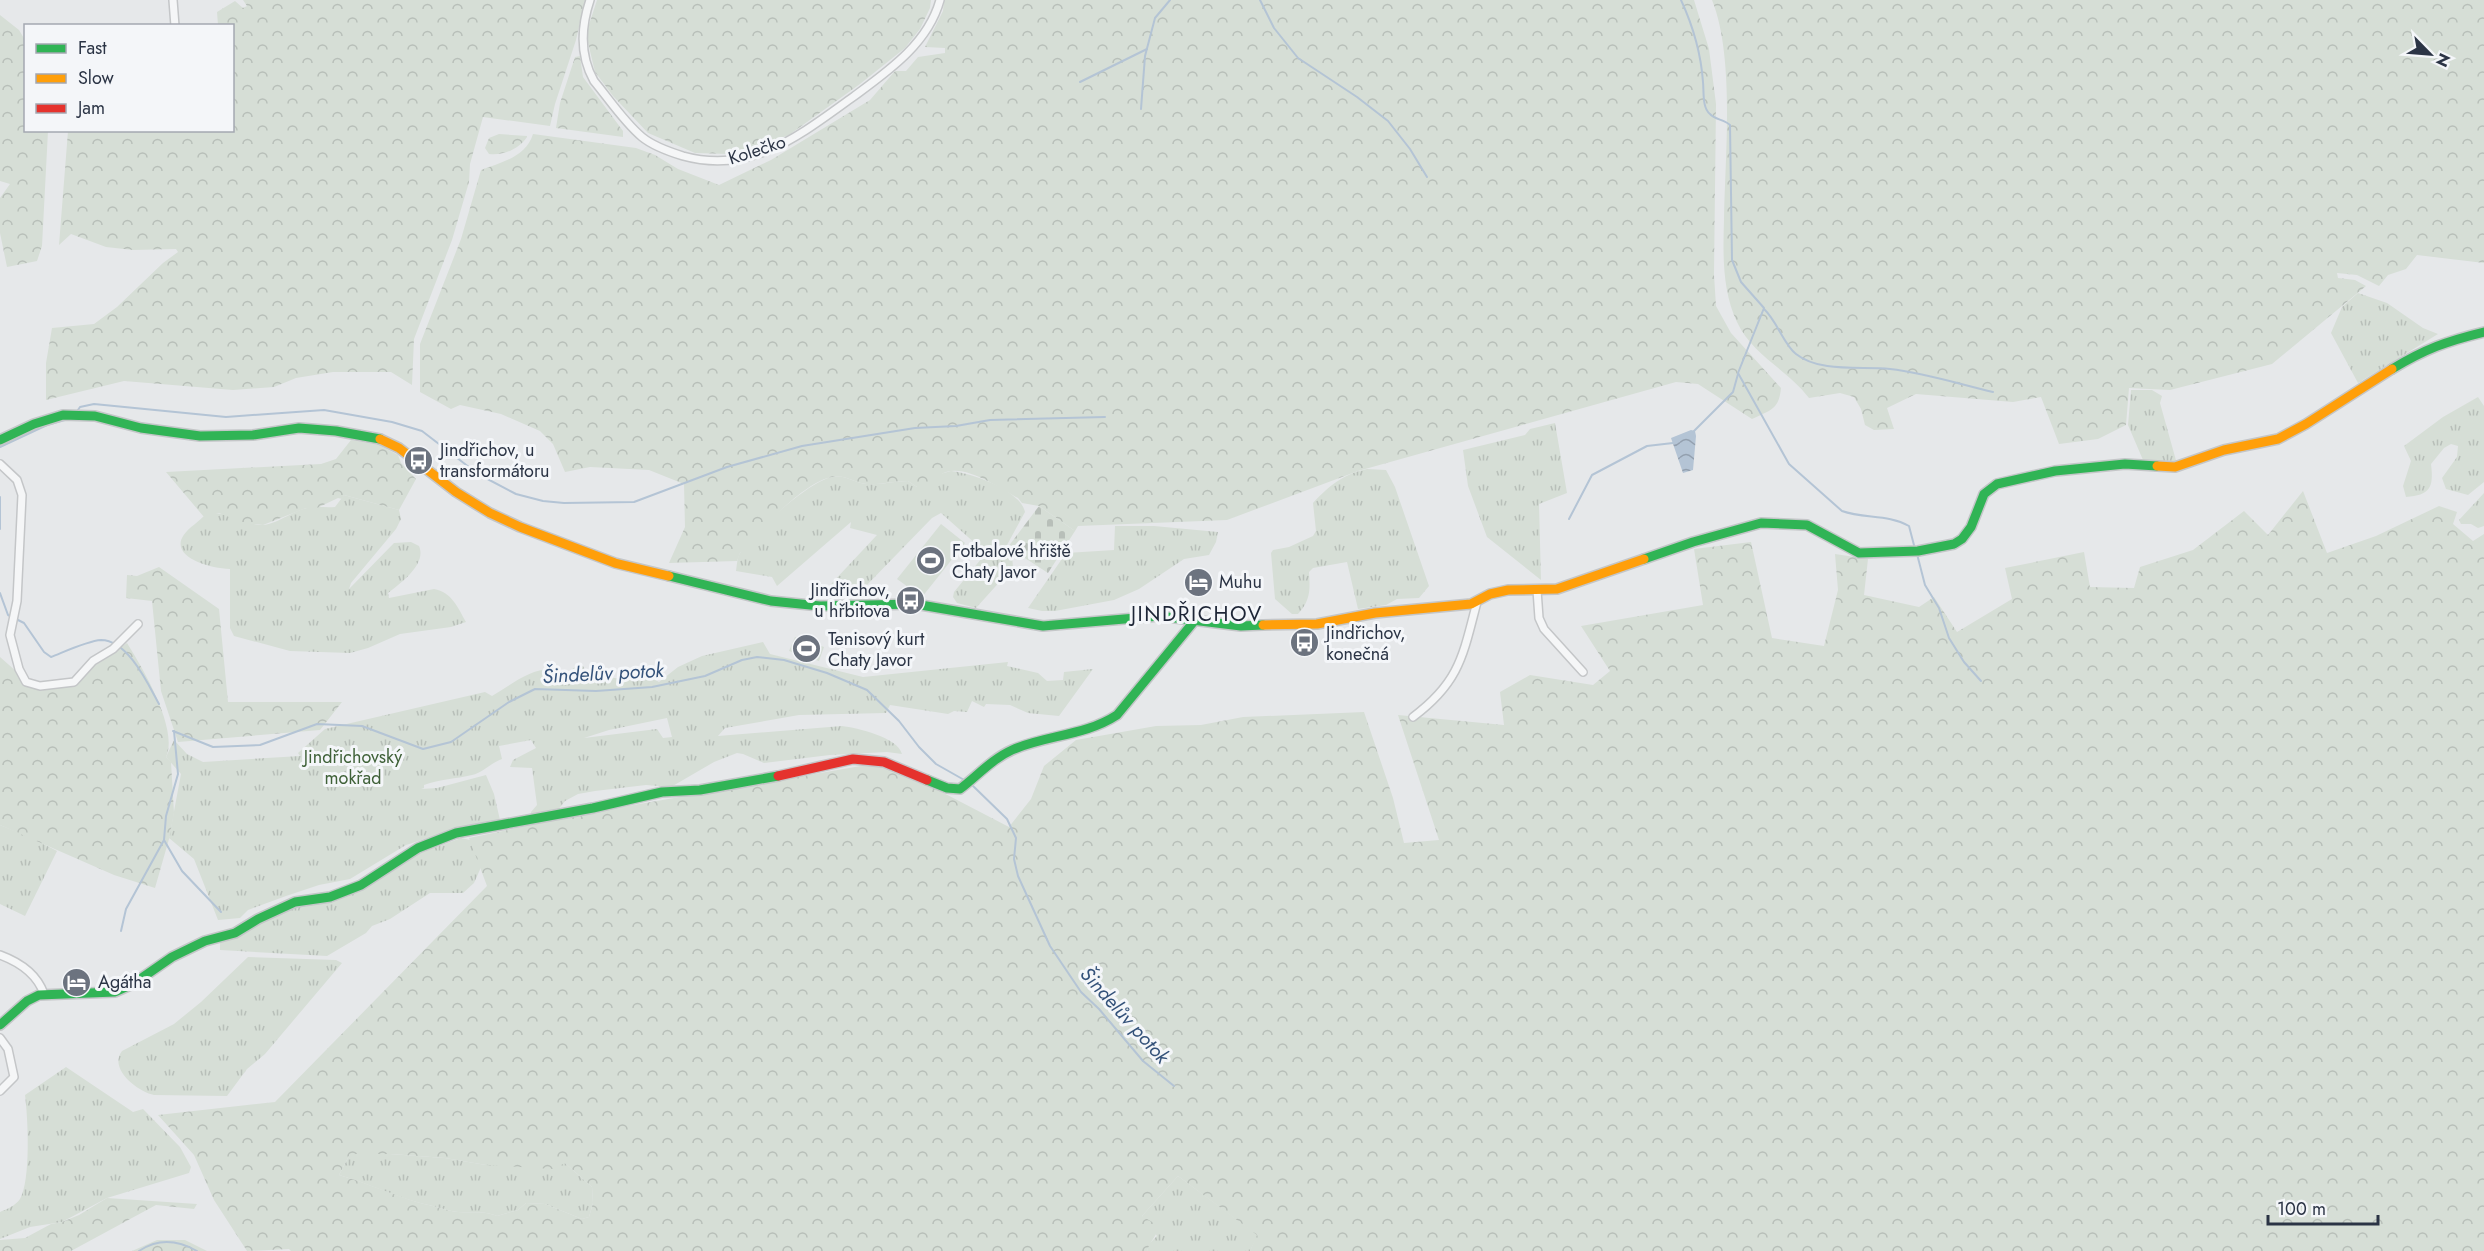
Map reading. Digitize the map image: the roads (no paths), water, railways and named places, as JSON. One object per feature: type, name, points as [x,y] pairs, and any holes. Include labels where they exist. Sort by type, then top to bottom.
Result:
[{"type":"street","points":[[173,0],[175,24]]},
{"type":"street","name":"Kolečko","points":[[590,0],[583,29],[588,71],[594,81],[642,137],[671,152],[716,162],[736,161],[790,141],[854,96],[906,55],[933,17],[940,0]]},
{"type":"street","points":[[0,440],[34,424],[74,415],[95,416],[141,428],[200,436],[253,435],[299,428],[336,431],[381,439],[399,448],[456,492],[490,513],[520,527],[615,563],[771,601],[820,606],[915,604],[1043,626],[1159,616],[1241,626],[1317,624],[1375,614],[1477,602],[1490,594],[1508,590],[1557,589],[1694,542],[1761,523],[1807,525],[1859,553],[1918,551],[1954,544],[1962,539],[1971,527],[1984,494],[1997,483],[2055,471],[2125,464],[2175,467],[2224,450],[2278,439],[2306,424],[2358,389],[2420,352],[2445,341],[2484,332]]},
{"type":"street","points":[[0,464],[17,480],[22,495],[11,644],[26,682],[40,686],[74,682],[93,660],[113,649],[138,624]]},
{"type":"street","points":[[1537,590],[1539,618],[1544,629],[1583,672]]},
{"type":"street","points":[[1413,717],[1443,691],[1456,672],[1465,651],[1477,602]]},
{"type":"street","points":[[0,1025],[27,1001],[44,994],[115,992],[133,984],[172,957],[205,941],[236,933],[258,919],[295,902],[330,897],[361,885],[418,848],[456,833],[593,808],[662,792],[700,790],[792,774],[853,759],[884,762],[947,788],[960,789],[1009,751],[1029,743],[1095,728],[1107,723],[1117,715],[1196,619]]},
{"type":"street","points":[[0,955],[21,965],[41,986],[44,994]]},
{"type":"street","points":[[0,1038],[8,1049],[14,1077],[0,1091]]},
{"type":"water","points":[[1691,430],[1695,431],[1696,436],[1693,470],[1683,473],[1671,438]]},
{"type":"waterway","points":[[1141,109],[1145,56],[1155,18],[1170,0]]},
{"type":"waterway","points":[[1260,0],[1274,28],[1298,58],[1357,97],[1388,121],[1410,149],[1427,177]]},
{"type":"waterway","points":[[1681,0],[1693,30],[1698,51],[1707,111],[1730,125],[1732,260],[1741,282],[1764,308],[1738,373],[1789,464],[1842,511],[1893,520],[1909,526],[1915,549]]},
{"type":"waterway","points":[[1080,82],[1147,49]]},
{"type":"waterway","points":[[1764,309],[1792,350],[1806,360],[1817,364],[1841,368],[1879,368],[1903,371],[1993,392]]},
{"type":"waterway","points":[[1693,432],[1733,392],[1738,374]]},
{"type":"waterway","points":[[76,413],[80,407],[94,404],[226,417],[324,410],[392,422],[422,431],[478,474],[516,494],[543,501],[564,503],[634,502],[727,467],[802,446],[915,428],[956,426],[990,420],[1105,417]]},
{"type":"waterway","points":[[0,447],[47,425],[72,418]]},
{"type":"waterway","points":[[1569,519],[1592,475],[1647,446],[1673,443]]},
{"type":"waterway","name":"Šindelův potok","points":[[0,497],[0,529]]},
{"type":"waterway","points":[[1917,554],[1925,585],[1939,608],[1949,638],[1964,662],[1981,681]]},
{"type":"waterway","name":"Šindelův potok","points":[[0,593],[8,615],[24,623],[44,652],[51,657],[82,644],[101,640],[120,647],[143,675],[159,704]]},
{"type":"waterway","name":"Šindelův potok","points":[[173,731],[213,747],[260,745],[317,724],[362,726],[423,749],[451,742],[509,702],[535,689],[596,691],[652,687],[705,676],[742,660],[757,657],[784,660],[827,673],[867,690],[899,721],[936,764],[966,781]]},
{"type":"waterway","points":[[174,731],[178,774],[166,816],[164,840],[182,871],[221,912]]},
{"type":"waterway","name":"Šindelův potok","points":[[971,784],[1007,819],[1016,838],[1014,859],[1018,876],[1050,946],[1081,992],[1099,1009],[1143,1061],[1174,1086]]},
{"type":"waterway","points":[[121,931],[126,909],[164,840]]},
{"type":"waterway","points":[[139,1251],[161,1242],[175,1243],[197,1251]]},
{"type":"place","name":"Jindřichov, u transformátoru","points":[[419,460]]},
{"type":"place","name":"Fotbalové hřiště Chaty Javor","points":[[931,561]]},
{"type":"place","name":"Muhu","points":[[1198,582]]},
{"type":"place","name":"Jindřichov, u hřbitova","points":[[911,600]]},
{"type":"place","name":"Jindřichov, konečná","points":[[1305,643]]},
{"type":"place","name":"Tenisový kurt Chaty Javor","points":[[807,649]]},
{"type":"place","name":"Agátha","points":[[77,982]]},
{"type":"district","name":"JINDŘICHOV","points":[[1197,614]]},
{"type":"park label","name":"Jindřichovský mokřad","points":[[353,768]]}]
